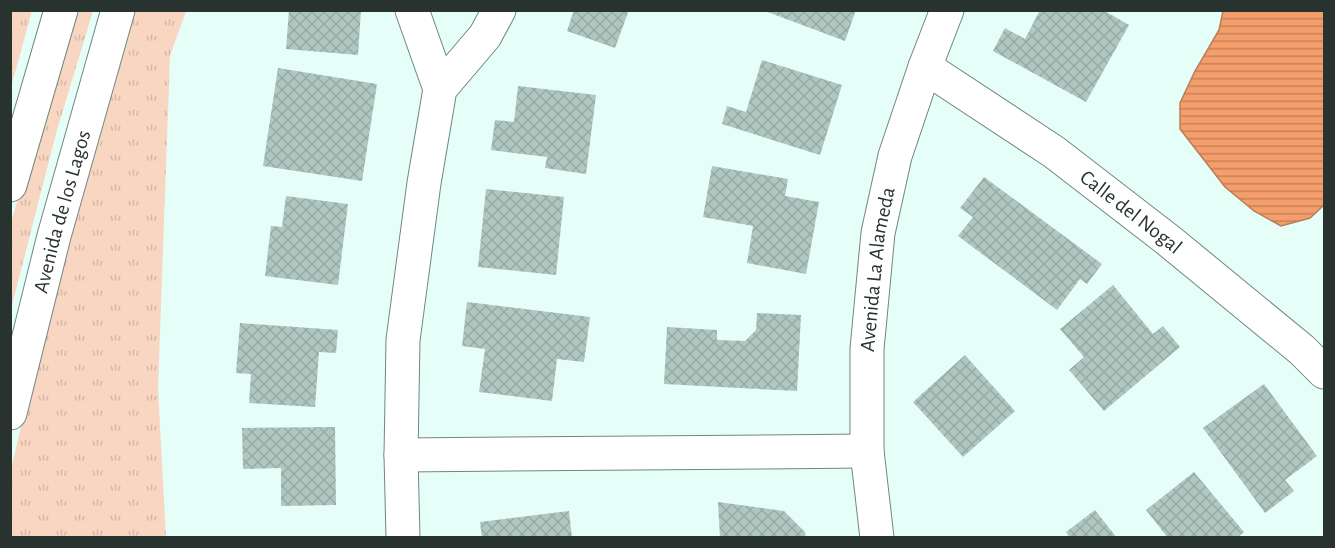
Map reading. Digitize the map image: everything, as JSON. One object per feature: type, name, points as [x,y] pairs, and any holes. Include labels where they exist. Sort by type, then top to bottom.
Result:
[{"type":"street","points":[[10,185],[61,10]]},
{"type":"street","name":"Avenida de los Lagos","points":[[10,413],[54,236],[118,10]]},
{"type":"street","points":[[403,537],[401,455],[403,340],[424,183],[440,89],[412,10]]},
{"type":"street","points":[[440,89],[485,36],[499,10]]},
{"type":"street","name":"Avenida La Alameda","points":[[877,537],[867,451],[867,349],[878,233],[895,156],[947,10]]},
{"type":"street","name":"Calle del Nogal","points":[[925,68],[1054,152],[1168,240],[1302,350],[1324,372]]},
{"type":"street","points":[[401,455],[867,451]]},
{"type":"green space","points":[[10,11],[32,11],[11,87]]},
{"type":"green space","points":[[70,11],[93,11],[57,130],[11,309],[11,223]]},
{"type":"green space","points":[[134,11],[186,11],[170,56],[158,389],[166,537],[11,538],[11,469],[55,283]]},
{"type":"shaded area","points":[[1223,11],[1324,11],[1324,205],[1310,218],[1281,226],[1254,211],[1225,187],[1180,129],[1180,103],[1195,71],[1219,30]]},
{"type":"building","points":[[289,10],[361,10],[358,55],[286,49]]},
{"type":"building","points":[[574,10],[629,10],[615,48],[567,31]]},
{"type":"building","points":[[762,10],[856,10],[845,41]]},
{"type":"building","points":[[1040,10],[1103,10],[1129,25],[1086,102],[993,51],[1005,28],[1025,39]]},
{"type":"building","points":[[762,60],[842,85],[820,155],[722,124],[727,106],[746,112]]},
{"type":"building","points":[[278,68],[377,84],[362,181],[263,166]]},
{"type":"building","points":[[518,86],[596,95],[586,174],[545,168],[547,157],[491,150],[495,120],[514,122]]},
{"type":"building","points":[[712,166],[788,179],[785,196],[819,202],[806,274],[747,263],[753,226],[703,217]]},
{"type":"building","points":[[984,177],[1102,264],[1087,284],[1080,279],[1057,310],[958,236],[973,217],[960,208]]},
{"type":"building","points":[[486,189],[564,197],[556,275],[478,267]]},
{"type":"building","points":[[286,196],[348,204],[338,285],[265,276],[271,226],[282,227]]},
{"type":"building","points":[[1113,285],[1153,334],[1163,326],[1180,347],[1104,411],[1069,370],[1084,357],[1060,329]]},
{"type":"building","points":[[467,302],[590,317],[584,362],[557,359],[552,401],[479,392],[485,349],[462,346]]},
{"type":"building","points":[[757,313],[801,315],[797,391],[664,384],[667,327],[717,330],[717,340],[745,341],[756,330]]},
{"type":"building","points":[[240,323],[338,330],[336,353],[319,352],[315,407],[249,403],[251,374],[236,373]]},
{"type":"building","points":[[965,355],[1015,411],[963,457],[913,402]]},
{"type":"building","points":[[1264,384],[1317,456],[1285,480],[1294,491],[1265,513],[1203,428]]},
{"type":"building","points":[[335,427],[336,505],[281,506],[281,468],[243,469],[242,428]]},
{"type":"building","points":[[1194,472],[1244,532],[1237,538],[1168,538],[1146,510]]},
{"type":"building","points":[[718,502],[784,511],[805,532],[806,538],[720,538]]},
{"type":"building","points":[[1095,510],[1117,538],[1070,538],[1066,532]]},
{"type":"building","points":[[569,511],[572,538],[482,538],[480,522]]}]
